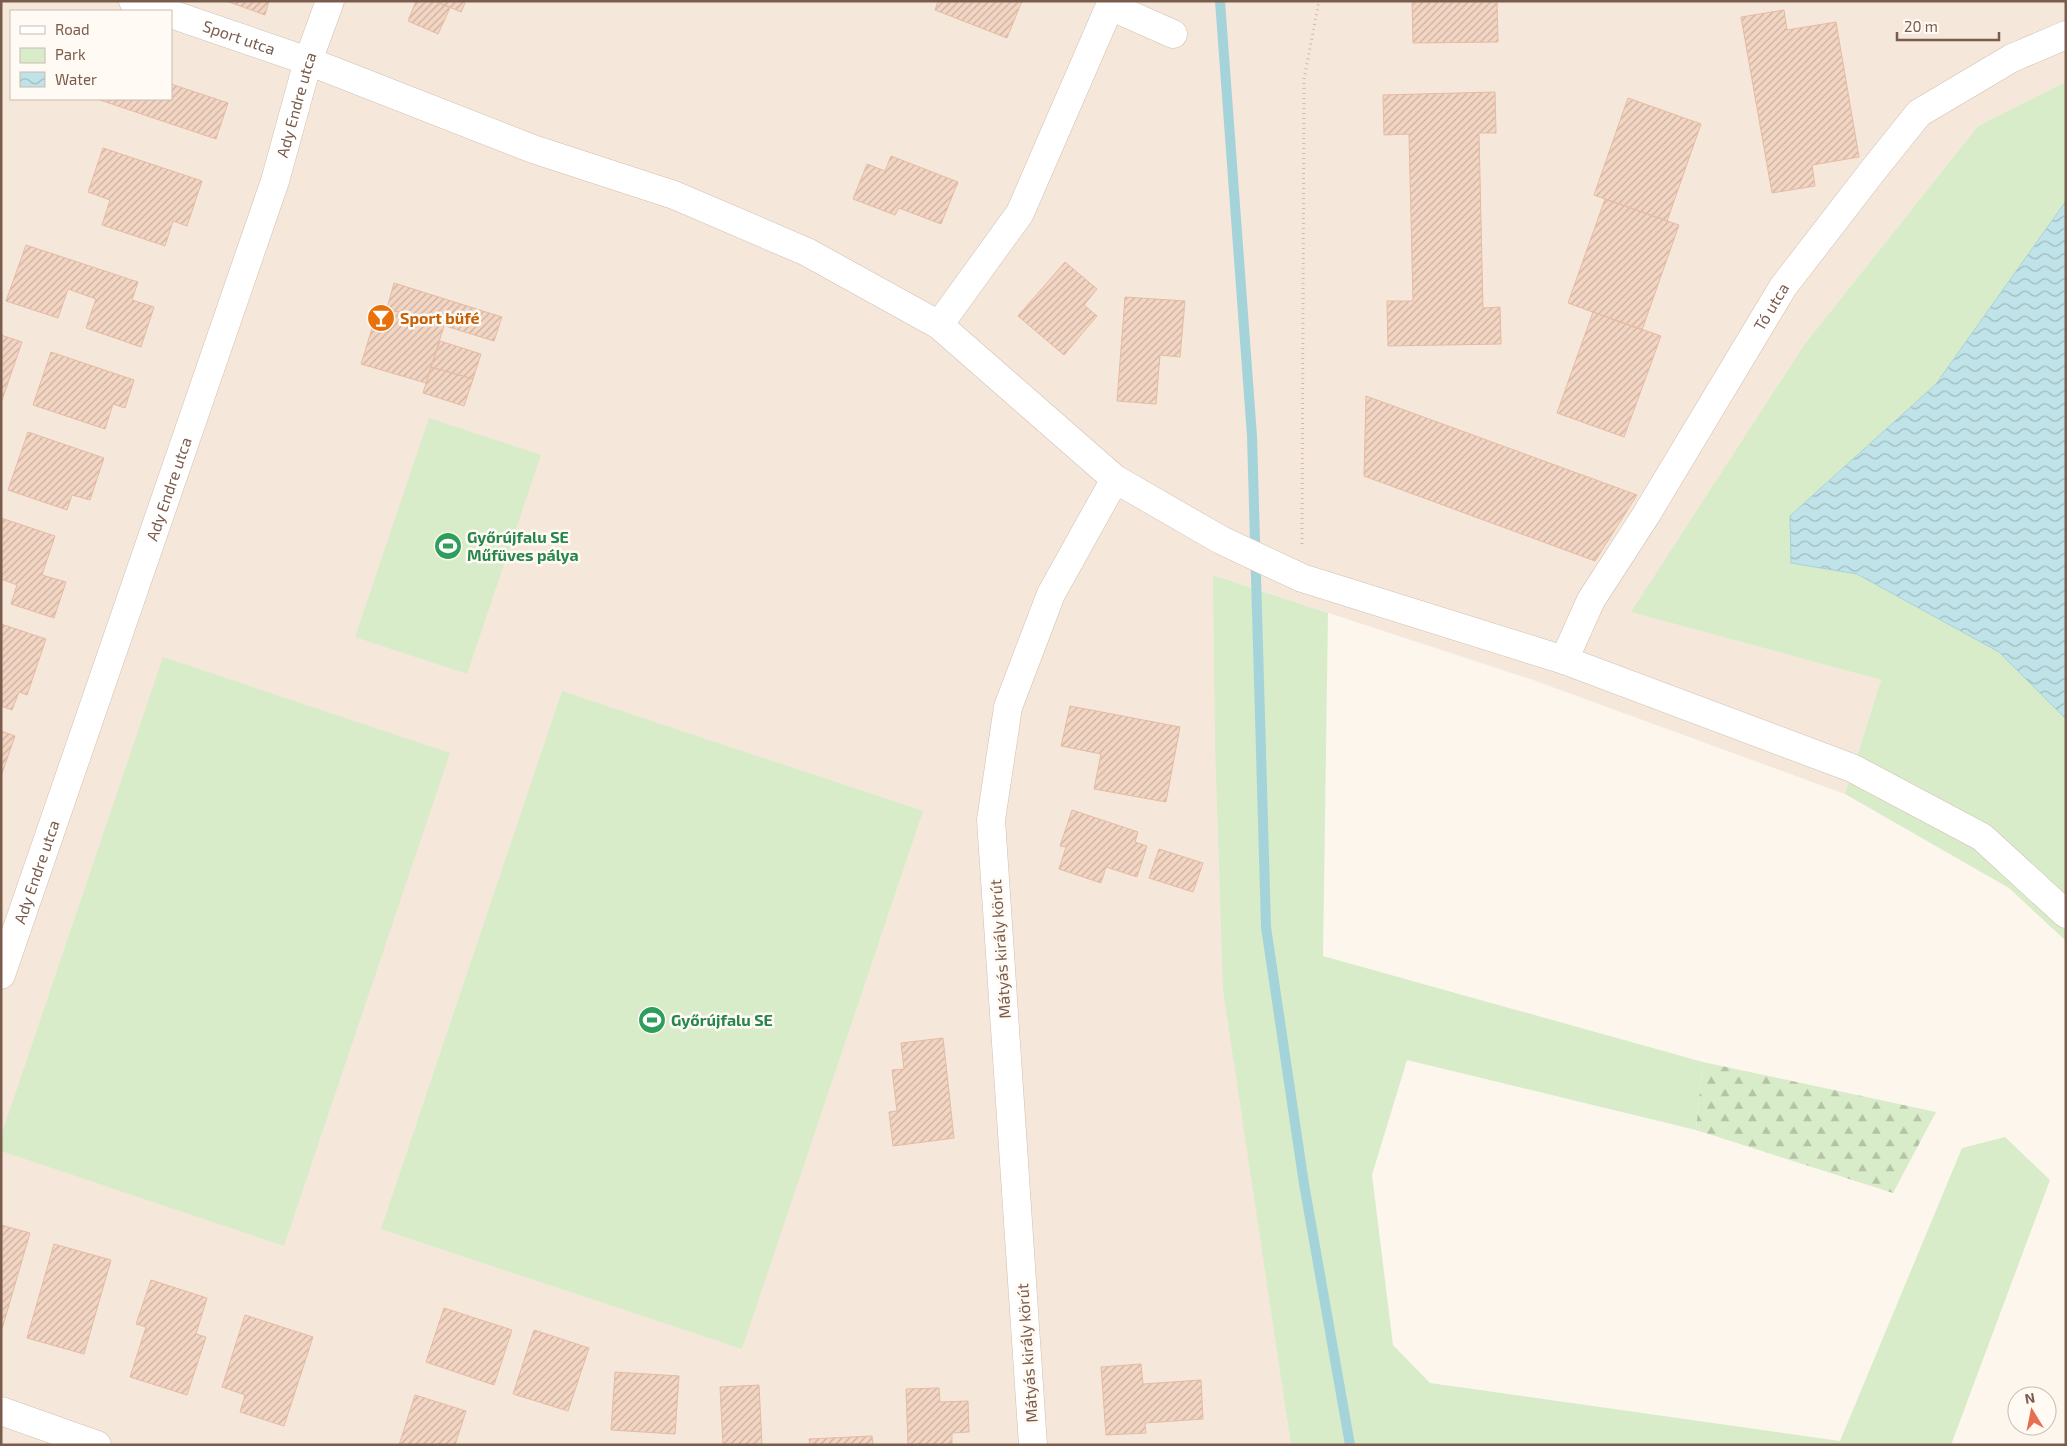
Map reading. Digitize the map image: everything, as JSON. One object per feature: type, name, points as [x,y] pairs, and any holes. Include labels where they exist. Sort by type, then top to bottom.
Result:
[{"type":"street","points":[[134,1],[159,10]]},
{"type":"street","name":"Ady Endre utca","points":[[1,975],[275,181],[308,62],[330,1]]},
{"type":"street","points":[[939,325],[1020,213],[1111,3],[1173,34]]},
{"type":"street","name":"Sport utca","points":[[172,14],[308,62],[533,148],[674,194],[807,252],[939,325],[1115,479],[1221,540],[1302,578],[1564,660],[1852,768],[1982,837],[2066,914]]},
{"type":"street","name":"Tó utca","points":[[1564,660],[1592,600],[1646,515],[1783,287],[1871,172],[1919,114],[2012,58],[2066,35]]},
{"type":"street","name":"Mátyás király körút","points":[[1033,1445],[991,820],[1008,707],[1052,594],[1115,479]]},
{"type":"street","points":[[1,1412],[97,1445]]},
{"type":"path","points":[[1302,578],[1304,79],[1319,1]]},
{"type":"shaded area","points":[[1,1],[2066,1],[2066,82],[1978,126],[1804,345],[1632,612],[1881,680],[1845,794],[1533,680],[1213,575],[1278,1351],[1291,1445],[1,1445]]},
{"type":"green space","points":[[2066,82],[2066,201],[1936,384],[1790,516],[1791,563],[1857,574],[1999,652],[2066,719],[2066,941],[2009,888],[1845,794],[1881,680],[1631,612],[1804,345],[1978,126]]},
{"type":"green space","name":"Győrújfalu SE Műfüves pálya","points":[[429,418],[541,455],[467,674],[355,637]]},
{"type":"green space","points":[[1213,575],[1328,613],[1323,956],[1703,1062],[1696,1130],[1407,1060],[1372,1175],[1393,1345],[1430,1383],[1840,1441],[1962,1148],[2005,1137],[2050,1180],[1951,1445],[1291,1445],[1223,990],[1215,743]]},
{"type":"green space","points":[[163,657],[450,753],[284,1246],[1,1151],[1,1136]]},
{"type":"green space","name":"Győrújfalu SE","points":[[562,691],[923,811],[742,1349],[381,1229]]},
{"type":"green space","points":[[1703,1062],[1936,1112],[1893,1193],[1696,1130]]},
{"type":"water","points":[[2066,201],[2066,719],[1999,652],[1857,574],[1791,563],[1790,516],[1936,384]]},
{"type":"building","points":[[226,1],[269,1],[265,15]]},
{"type":"building","points":[[416,1],[435,1],[450,8],[438,34],[408,21]]},
{"type":"building","points":[[435,1],[466,1],[461,12]]},
{"type":"building","points":[[938,1],[1022,1],[1007,38],[935,10]]},
{"type":"building","points":[[1412,1],[1497,1],[1498,42],[1413,43]]},
{"type":"building","points":[[1784,10],[1787,30],[1836,22],[1859,157],[1812,165],[1815,186],[1772,193],[1741,17]]},
{"type":"building","points":[[172,84],[228,103],[216,139],[100,100],[172,100]]},
{"type":"building","points":[[1495,92],[1496,133],[1479,133],[1483,308],[1500,307],[1501,344],[1388,346],[1387,301],[1413,301],[1409,134],[1384,135],[1383,95]]},
{"type":"building","points":[[1628,98],[1701,124],[1667,221],[1594,195]]},
{"type":"building","points":[[103,148],[202,181],[187,226],[173,221],[165,246],[102,225],[110,200],[88,192]]},
{"type":"building","points":[[891,156],[958,182],[941,224],[899,208],[895,215],[853,199],[867,164],[885,171]]},
{"type":"building","points":[[1605,199],[1679,225],[1642,330],[1568,303]]},
{"type":"building","points":[[26,245],[138,282],[132,300],[154,307],[141,347],[86,328],[96,299],[68,289],[58,318],[6,301]]},
{"type":"building","points":[[1065,262],[1097,289],[1084,305],[1097,316],[1064,355],[1018,316]]},
{"type":"building","points":[[394,283],[502,317],[494,341],[387,308]]},
{"type":"building","points":[[1125,297],[1185,301],[1180,357],[1160,355],[1156,404],[1117,401]]},
{"type":"building","points":[[379,306],[444,326],[426,383],[361,364]]},
{"type":"building","points":[[1593,312],[1661,336],[1624,437],[1557,413]]},
{"type":"building","points":[[1,335],[22,342],[2,400],[1,399]]},
{"type":"building","points":[[440,341],[481,354],[473,379],[431,367]]},
{"type":"building","points":[[51,352],[134,380],[125,408],[113,404],[105,429],[33,405]]},
{"type":"building","points":[[431,367],[473,379],[464,406],[423,393]]},
{"type":"building","points":[[1366,396],[1637,495],[1595,561],[1364,476]]},
{"type":"building","points":[[28,432],[104,458],[90,500],[72,495],[67,510],[8,490]]},
{"type":"building","points":[[1,518],[55,536],[42,575],[66,582],[54,618],[11,604],[17,585],[1,579]]},
{"type":"building","points":[[1,624],[46,639],[27,695],[19,692],[12,710],[1,706]]},
{"type":"building","points":[[1070,706],[1180,727],[1166,802],[1094,789],[1101,754],[1061,746]]},
{"type":"building","points":[[1,731],[15,736],[1,776]]},
{"type":"building","points":[[1072,810],[1138,832],[1135,842],[1147,846],[1137,877],[1106,867],[1101,883],[1059,869],[1066,847],[1060,846]]},
{"type":"building","points":[[1159,849],[1203,863],[1193,892],[1149,878]]},
{"type":"building","points":[[943,1038],[954,1138],[893,1146],[889,1112],[897,1111],[892,1070],[904,1069],[901,1043]]},
{"type":"building","points":[[1,1225],[30,1233],[2,1329],[1,1328]]},
{"type":"building","points":[[54,1244],[111,1260],[84,1354],[27,1338]]},
{"type":"building","points":[[151,1280],[207,1298],[196,1334],[206,1337],[187,1395],[130,1377],[146,1327],[136,1324]]},
{"type":"building","points":[[444,1308],[512,1330],[494,1385],[426,1362]]},
{"type":"building","points":[[245,1315],[313,1337],[284,1426],[240,1412],[245,1395],[222,1387]]},
{"type":"building","points":[[534,1330],[589,1348],[568,1411],[513,1394]]},
{"type":"building","points":[[1141,1364],[1143,1384],[1201,1380],[1203,1419],[1145,1423],[1146,1433],[1106,1435],[1101,1367]]},
{"type":"building","points":[[615,1372],[679,1376],[675,1434],[611,1430]]},
{"type":"building","points":[[759,1385],[762,1445],[723,1445],[720,1387]]},
{"type":"building","points":[[939,1388],[940,1402],[968,1401],[969,1432],[952,1433],[952,1445],[908,1445],[906,1389]]},
{"type":"building","points":[[415,1395],[466,1411],[455,1445],[399,1445]]},
{"type":"building","points":[[872,1436],[873,1445],[810,1445],[809,1439]]},
{"type":"waterway","points":[[1220,1],[1252,436],[1266,927],[1304,1184],[1350,1445]]},
{"type":"place","name":"Sport büfé","points":[[381,318]]},
{"type":"place","name":"Győrújfalu SE Műfüves pálya","points":[[448,546]]},
{"type":"place","name":"Győrújfalu SE","points":[[652,1020]]}]
